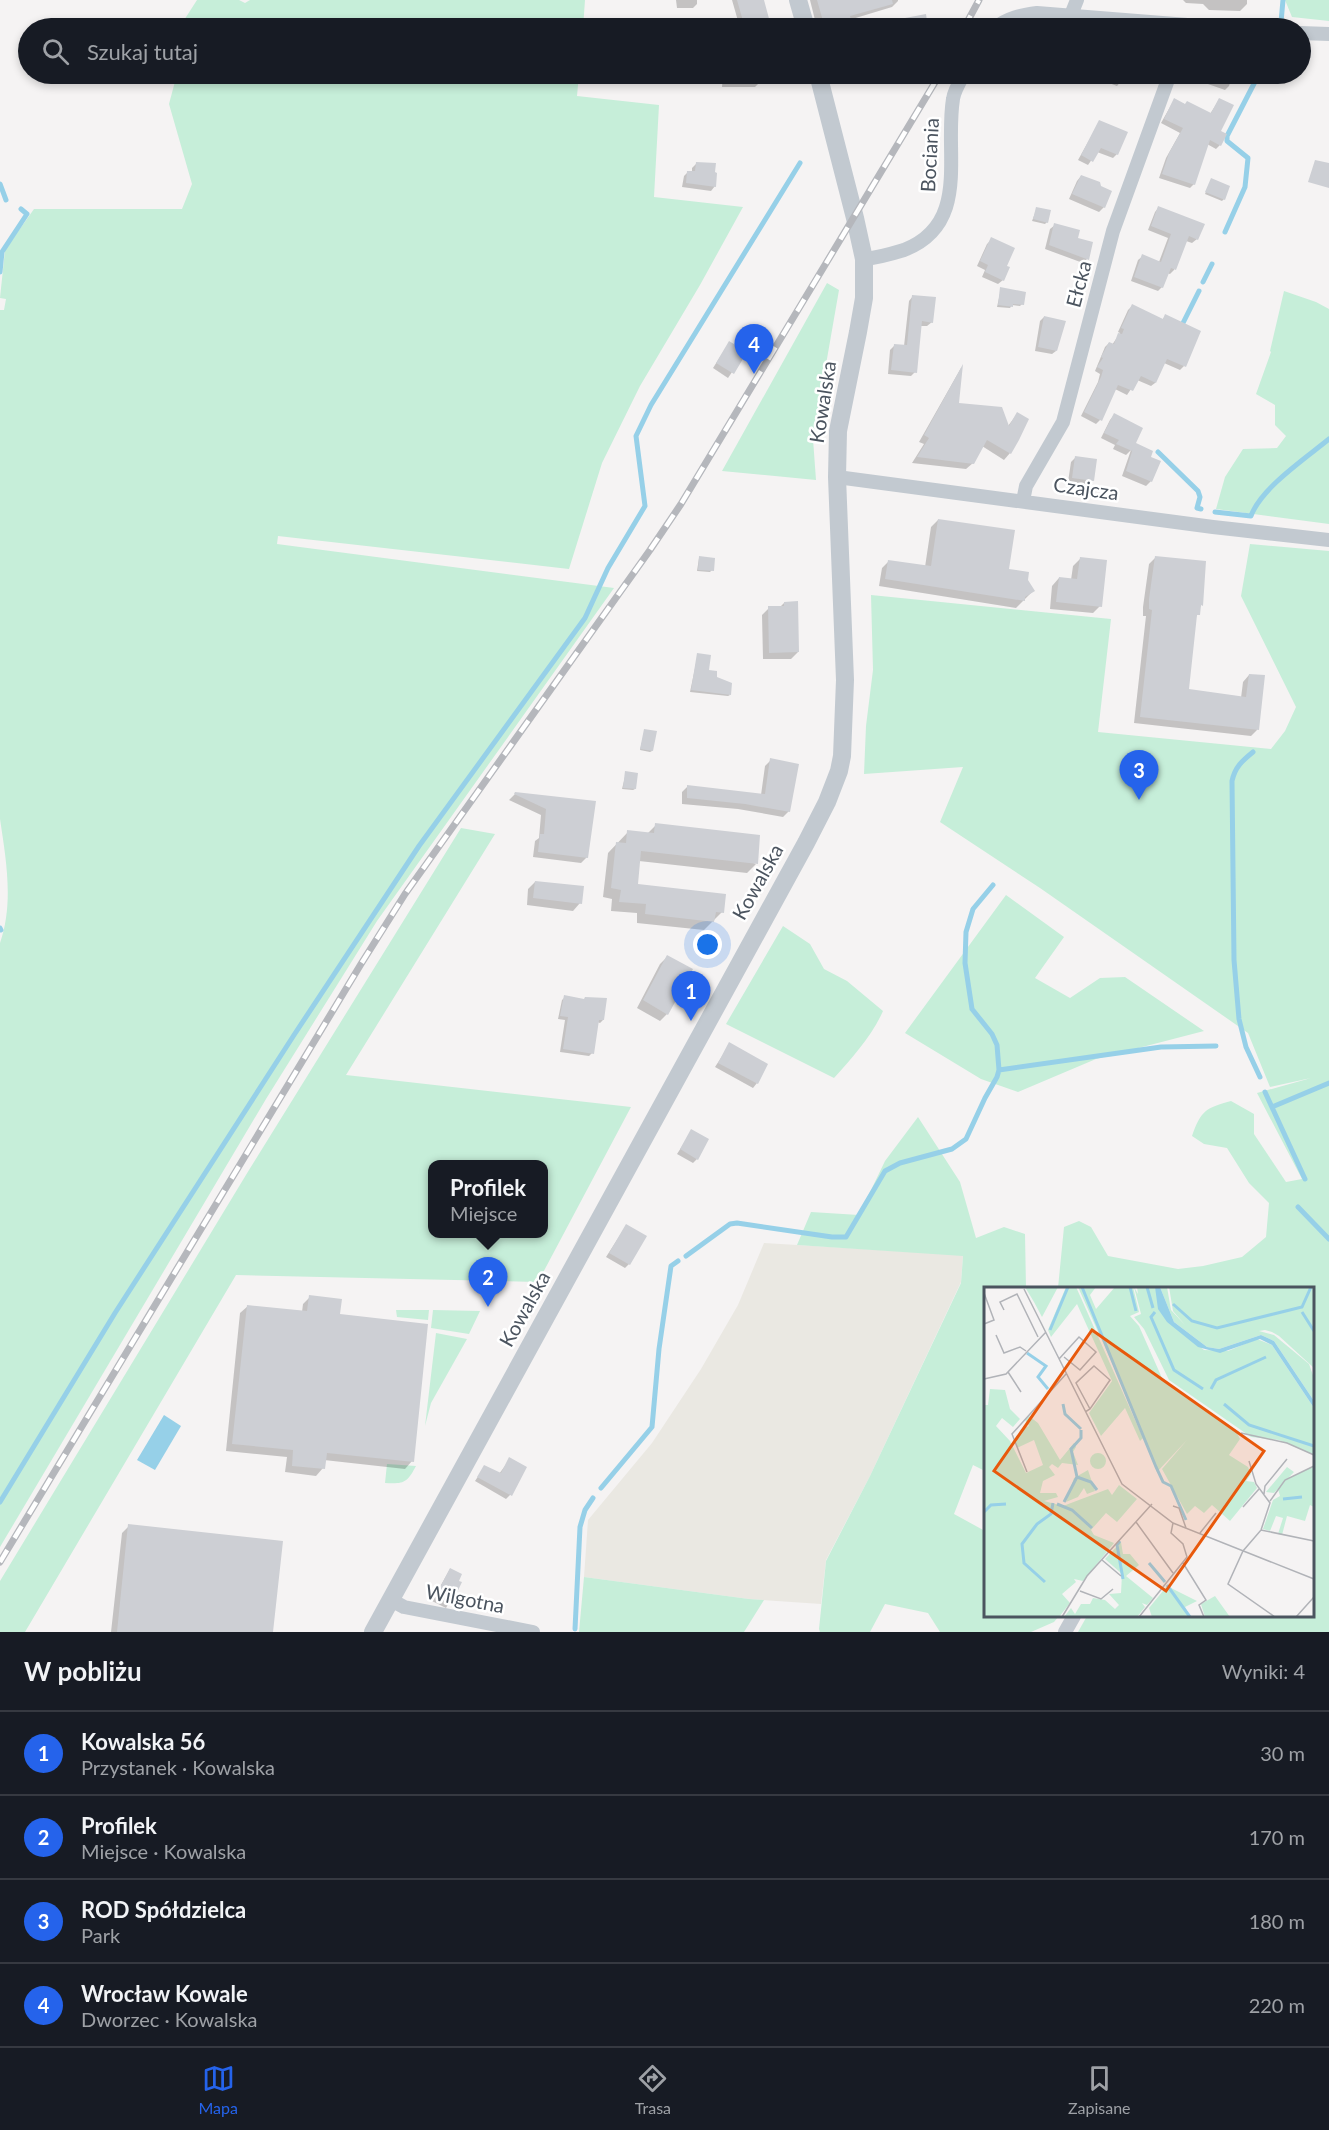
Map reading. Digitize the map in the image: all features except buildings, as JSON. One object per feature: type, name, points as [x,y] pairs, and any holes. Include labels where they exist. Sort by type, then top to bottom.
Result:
[{"type":"street","points":[[798,0],[803,18]]},
{"type":"street","points":[[1071,15],[1077,0]]},
{"type":"street","points":[[1015,18],[1026,14],[1099,18]]},
{"type":"street","points":[[1311,33],[1329,34]]},
{"type":"street","name":"Kowalska","points":[[373,1632],[806,843],[834,786],[842,756],[845,680],[837,477],[838,426],[864,298],[864,258],[821,84]]},
{"type":"street","name":"Bociania","points":[[864,258],[876,258],[917,245],[937,228],[944,215],[950,194],[953,97],[959,84]]},
{"type":"street","name":"Ełcka","points":[[1023,501],[1026,486],[1063,422],[1113,231],[1166,84]]},
{"type":"street","name":"Czajcza","points":[[837,477],[1329,540]]},
{"type":"street","name":"Wilgotna","points":[[391,1600],[404,1607],[533,1632]]},
{"type":"street","points":[[1065,1632],[1073,1617]]},
{"type":"shaded area","points":[[764,1243],[963,1255],[961,1282],[870,1476],[826,1560],[821,1604],[749,1599],[584,1577],[588,1520],[652,1443],[701,1369],[738,1305]]},
{"type":"green space","points":[[197,0],[239,0],[245,3],[250,0],[585,0],[584,18],[185,18]]},
{"type":"green space","points":[[1285,0],[1329,0],[1329,21],[1292,17]]},
{"type":"green space","points":[[174,84],[578,84],[577,96],[659,105],[654,197],[743,207],[640,386],[602,463],[569,569],[278,536],[277,544],[614,588],[377,921],[266,1099],[0,1547],[0,943],[8,897],[0,819],[0,310],[4,310],[6,299],[0,298],[5,250],[34,209],[182,209],[192,184],[169,104]]},
{"type":"green space","points":[[827,283],[839,290],[813,439],[816,480],[722,471]]},
{"type":"green space","points":[[1284,291],[1329,309],[1329,524],[1216,509],[1225,477],[1243,449],[1277,448],[1286,436],[1275,425],[1275,405],[1256,394],[1271,352]]},
{"type":"green space","points":[[1250,544],[1329,551],[1329,1632],[1078,1632],[1086,1617],[1314,1617],[1314,1287],[1058,1287],[1064,1227],[1079,1221],[1091,1227],[1108,1256],[1178,1269],[1242,1257],[1266,1237],[1269,1203],[1249,1183],[1227,1148],[1204,1144],[1192,1136],[1195,1128],[1205,1112],[1231,1101],[1254,1114],[1254,1134],[1286,1182],[1302,1179],[1257,1093],[1311,1078],[1270,1087],[1248,1033],[1040,888],[940,822],[963,767],[864,774],[866,726],[873,670],[871,595],[1111,619],[1098,732],[1271,749],[1285,731],[1296,707],[1241,596]]},
{"type":"green space","points":[[461,828],[495,834],[346,1075],[631,1107],[538,1282],[236,1275],[25,1632],[0,1632],[0,1581],[249,1170]]},
{"type":"green space","points":[[1006,895],[1064,937],[1035,978],[1070,998],[1100,978],[1125,977],[1204,1031],[1096,1059],[1018,1092],[981,1079],[905,1033]]},
{"type":"green space","points":[[783,926],[810,944],[824,969],[847,981],[883,1011],[855,1055],[834,1078],[726,1024]]},
{"type":"green space","points":[[918,1117],[960,1182],[976,1238],[1004,1227],[1025,1234],[1026,1287],[984,1287],[984,1470],[973,1465],[954,1514],[984,1530],[984,1617],[1058,1617],[1054,1622],[1031,1632],[940,1632],[928,1613],[885,1604],[870,1632],[820,1632],[819,1629],[826,1561],[870,1476],[961,1283],[963,1256],[797,1245],[811,1212],[859,1215],[885,1161]]},
{"type":"green space","points":[[396,1310],[429,1310],[428,1320],[397,1317]]},
{"type":"green space","points":[[433,1310],[480,1311],[469,1334],[431,1328]]},
{"type":"green space","points":[[436,1333],[467,1339],[431,1403],[425,1426]]},
{"type":"green space","points":[[387,1464],[416,1466],[404,1481],[385,1483]]},
{"type":"green space","points":[[584,1577],[764,1600],[744,1632],[579,1632]]},
{"type":"water","points":[[164,1415],[181,1426],[155,1470],[137,1460]]},
{"type":"waterway","points":[[1281,18],[1283,0]]},
{"type":"waterway","points":[[1225,232],[1245,187],[1248,158],[1227,141],[1227,136],[1254,84]]},
{"type":"waterway","points":[[0,1502],[115,1313],[419,846],[585,618],[608,568],[645,506],[636,436],[651,405],[800,163]]},
{"type":"waterway","points":[[0,184],[6,200]]},
{"type":"waterway","points":[[0,272],[2,252],[27,214],[21,209]]},
{"type":"waterway","points":[[1203,282],[1212,264]]},
{"type":"waterway","points":[[1183,323],[1199,291]]},
{"type":"waterway","points":[[1215,512],[1251,516],[1256,505],[1274,484],[1329,439]]},
{"type":"waterway","points":[[1158,452],[1198,491],[1200,497],[1197,508],[1201,509]]},
{"type":"waterway","points":[[1253,752],[1240,765],[1232,781],[1234,960],[1239,1019],[1246,1047],[1260,1077]]},
{"type":"waterway","points":[[993,885],[973,909],[966,932],[965,963],[972,1009],[992,1034],[997,1045],[999,1070]]},
{"type":"waterway","points":[[686,1256],[730,1224],[737,1223],[846,1237],[885,1171],[900,1163],[952,1149],[966,1139],[999,1070],[1161,1047],[1216,1046]]},
{"type":"waterway","points":[[1272,1107],[1329,1083]]},
{"type":"waterway","points":[[1265,1092],[1305,1179]]},
{"type":"waterway","points":[[1298,1207],[1329,1239]]},
{"type":"waterway","points":[[601,1488],[652,1427],[659,1349],[671,1266],[678,1261]]},
{"type":"waterway","points":[[575,1629],[580,1527],[585,1510],[593,1498]]},
{"type":"railway","points":[[969,18],[979,0]]},
{"type":"railway","points":[[0,1562],[405,894],[681,504],[934,84]]},
{"type":"place","name":"Wrocław Kowale","points":[[754,374]]},
{"type":"place","name":"ROD Spółdzielca","points":[[1139,800]]},
{"type":"place","name":"Kowalska 56","points":[[691,1021]]},
{"type":"place","name":"Profilek","points":[[488,1307]]}]
